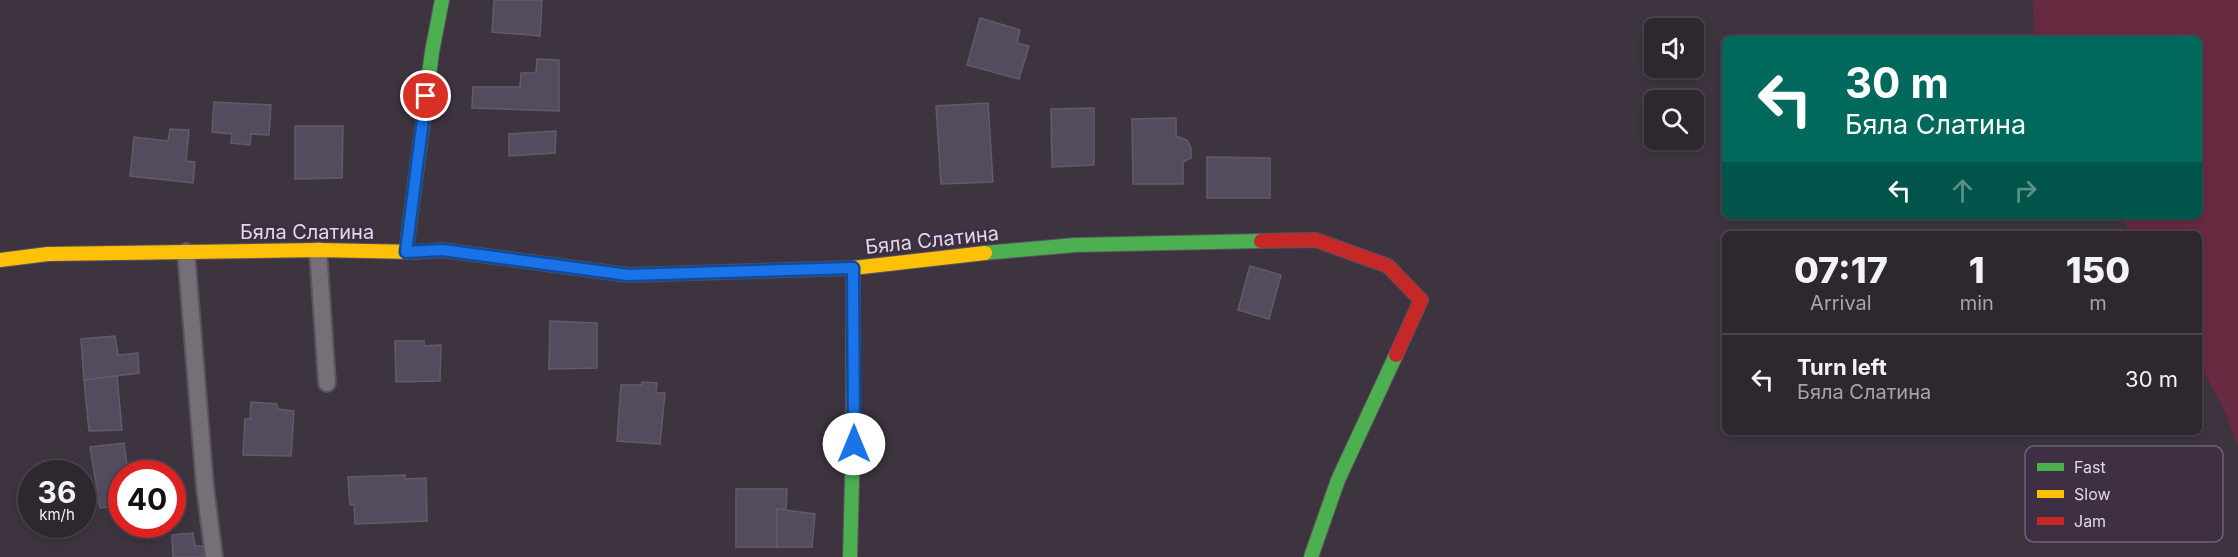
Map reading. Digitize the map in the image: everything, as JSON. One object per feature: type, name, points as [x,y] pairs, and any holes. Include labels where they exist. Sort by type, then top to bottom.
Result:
[{"type":"street","points":[[406,252],[432,52],[442,0]]},
{"type":"street","name":"Бяла Слатина","points":[[0,260],[48,254],[442,250],[628,275],[853,268],[918,259],[1075,245],[1316,240],[1388,266],[1421,300],[1338,480],[1311,557]]},
{"type":"street","points":[[849,557],[854,444],[853,268]]},
{"type":"lane","points":[[318,250],[327,383]]},
{"type":"lane","points":[[186,252],[205,487],[214,557]]},
{"type":"shaded area","points":[[2033,0],[2238,0],[2238,447],[2225,412],[2202,369],[2202,231],[2129,231],[2123,219],[2202,219],[2202,36],[2034,36]]},
{"type":"building","points":[[494,0],[542,0],[540,36],[492,32]]},
{"type":"building","points":[[980,18],[1020,30],[1017,43],[1029,46],[1019,79],[967,65]]},
{"type":"building","points":[[537,59],[559,60],[559,111],[472,108],[473,87],[520,87],[521,73],[536,73]]},
{"type":"building","points":[[214,102],[271,105],[269,135],[251,134],[250,145],[231,143],[232,134],[212,132]]},
{"type":"building","points":[[988,103],[993,182],[941,184],[936,106]]},
{"type":"building","points":[[1094,108],[1094,165],[1052,167],[1051,109]]},
{"type":"building","points":[[1176,118],[1176,136],[1187,140],[1191,148],[1191,158],[1183,162],[1183,184],[1133,184],[1132,119]]},
{"type":"building","points":[[295,126],[343,126],[342,178],[295,179]]},
{"type":"building","points":[[170,129],[189,130],[186,161],[195,162],[193,183],[130,176],[134,137],[168,141]]},
{"type":"building","points":[[556,131],[555,153],[509,156],[509,134]]},
{"type":"building","points":[[1207,157],[1270,158],[1270,198],[1207,198]]},
{"type":"building","points":[[1250,266],[1281,275],[1269,319],[1238,310]]},
{"type":"building","points":[[550,321],[597,323],[597,368],[549,369]]},
{"type":"building","points":[[115,336],[118,355],[138,353],[139,373],[84,380],[81,339]]},
{"type":"building","points":[[395,341],[424,341],[424,346],[441,345],[440,381],[396,382]]},
{"type":"building","points":[[117,376],[122,430],[89,431],[84,380]]},
{"type":"building","points":[[642,382],[657,383],[656,393],[665,393],[660,444],[617,441],[621,385],[641,385]]},
{"type":"building","points":[[251,402],[277,404],[277,409],[294,411],[291,456],[243,455],[245,419],[250,419]]},
{"type":"building","points":[[124,443],[126,460],[108,460],[108,507],[100,508],[96,484],[96,460],[92,460],[90,447]]},
{"type":"building","points":[[405,475],[405,479],[426,478],[427,521],[355,524],[354,504],[350,505],[348,477]]},
{"type":"building","points":[[736,489],[787,489],[786,509],[777,509],[777,547],[736,547]]},
{"type":"building","points":[[777,509],[815,514],[812,547],[777,547]]},
{"type":"building","points":[[193,533],[195,546],[203,546],[204,557],[173,557],[172,538],[186,538],[186,534]]},
{"type":"traffic: fast","points":[[406,252],[432,52],[442,0]]},
{"type":"traffic: fast","points":[[985,253],[1075,245],[1261,241]]},
{"type":"traffic: fast","points":[[850,557],[853,444],[853,268]]},
{"type":"traffic: fast","points":[[1311,557],[1338,480],[1396,355]]},
{"type":"traffic: slow","points":[[0,260],[48,254],[318,250],[415,252]]},
{"type":"traffic: slow","points":[[692,273],[853,268],[985,253]]},
{"type":"traffic: jam","points":[[1261,241],[1316,240],[1388,266],[1421,300],[1396,355]]},
{"type":"traffic: jam","points":[[415,252],[442,250],[628,275],[692,273]]},
{"type":"route","points":[[426,96],[406,252],[442,250],[628,275],[853,268],[854,444]]}]
